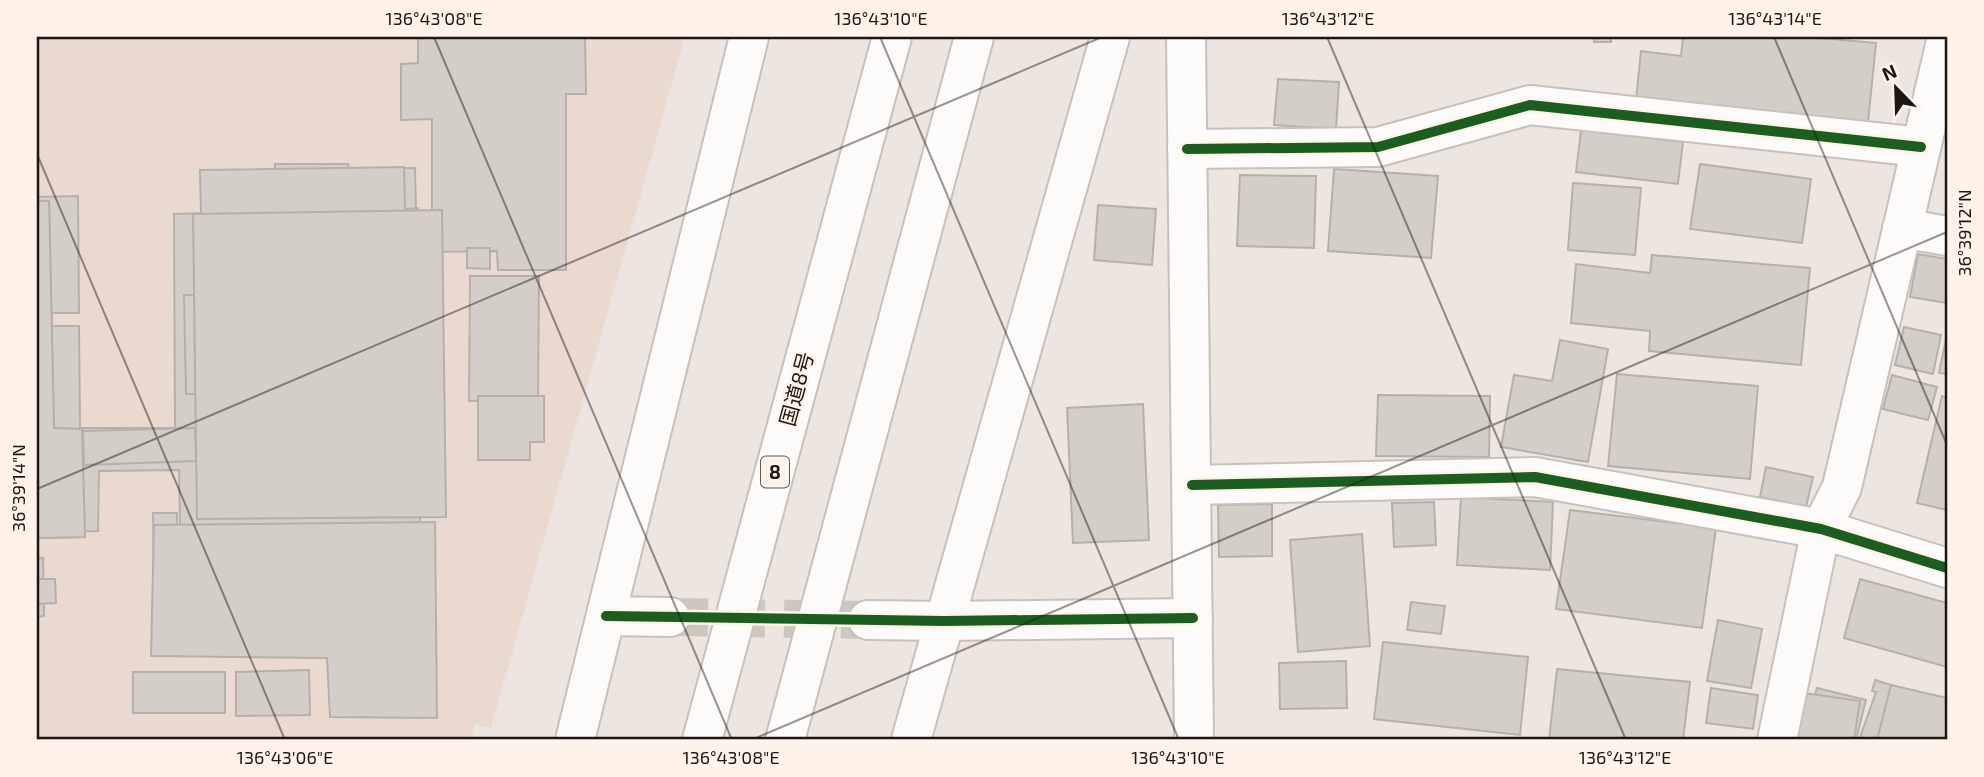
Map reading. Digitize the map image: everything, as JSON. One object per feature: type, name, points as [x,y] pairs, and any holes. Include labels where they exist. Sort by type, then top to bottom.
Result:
[{"type":"main road","points":[[575,740],[749,37]]},
{"type":"main road","name":"国道8号","points":[[702,740],[892,37]]},
{"type":"main road","points":[[785,740],[974,37]]},
{"type":"main road","points":[[911,740],[1110,37]]},
{"type":"main road","points":[[1186,37],[1194,740]]},
{"type":"main road","points":[[1777,740],[1821,529],[1842,487],[1947,37]]},
{"type":"main road","points":[[1187,149],[1378,147],[1530,105],[1921,147]]},
{"type":"main road","points":[[1902,228],[1947,236]]},
{"type":"main road","points":[[1192,485],[1535,477],[1821,529],[1947,568]]},
{"type":"main road","points":[[606,616],[670,617]]},
{"type":"main road","points":[[869,620],[1193,618]]},
{"type":"shaded area","points":[[37,37],[685,37],[491,728],[475,724],[471,740],[37,740]]},
{"type":"building","points":[[418,37],[585,37],[586,94],[566,94],[566,270],[498,270],[497,251],[432,252],[432,119],[401,120],[401,64],[418,63]]},
{"type":"building","points":[[1594,37],[1611,37],[1611,42],[1594,42]]},
{"type":"building","points":[[1683,37],[1807,37],[1876,43],[1867,132],[1635,110],[1641,51],[1681,56]]},
{"type":"building","points":[[1278,79],[1339,82],[1336,129],[1274,125]]},
{"type":"building","points":[[1581,130],[1683,142],[1678,184],[1576,172]]},
{"type":"building","points":[[275,164],[348,164],[349,169],[415,168],[416,209],[208,211],[207,171],[275,170]]},
{"type":"building","points":[[1700,164],[1811,179],[1802,243],[1690,229]]},
{"type":"building","points":[[404,167],[405,209],[418,208],[420,523],[180,525],[179,470],[99,471],[98,531],[37,532],[37,326],[79,326],[80,428],[175,428],[174,214],[201,213],[200,170]]},
{"type":"building","points":[[1334,169],[1438,176],[1431,258],[1328,251]]},
{"type":"building","points":[[1240,175],[1316,176],[1314,248],[1237,246]]},
{"type":"building","points":[[1573,183],[1641,188],[1635,255],[1568,250]]},
{"type":"building","points":[[78,196],[79,313],[37,313],[37,197]]},
{"type":"building","points":[[37,201],[49,201],[54,428],[82,429],[85,537],[37,538]]},
{"type":"building","points":[[37,201],[49,201],[54,428],[82,429],[85,537],[37,538]]},
{"type":"building","points":[[1098,205],[1156,209],[1152,265],[1094,260]]},
{"type":"building","points":[[442,210],[446,517],[197,519],[193,214]]},
{"type":"building","points":[[467,248],[490,248],[490,269],[467,268]]},
{"type":"building","points":[[1918,254],[1947,259],[1947,303],[1910,297]]},
{"type":"building","points":[[1652,255],[1810,268],[1801,365],[1649,351],[1650,331],[1571,323],[1576,264],[1650,273]]},
{"type":"building","points":[[470,276],[539,276],[538,401],[469,401]]},
{"type":"building","points":[[184,295],[194,295],[195,394],[186,394]]},
{"type":"building","points":[[1904,327],[1941,335],[1933,374],[1895,365]]},
{"type":"building","points":[[1947,339],[1947,374],[1939,373]]},
{"type":"building","points":[[1560,340],[1608,349],[1588,462],[1501,447],[1514,375],[1552,381]]},
{"type":"building","points":[[1617,374],[1758,386],[1750,479],[1608,466]]},
{"type":"building","points":[[1892,375],[1937,387],[1928,420],[1883,409]]},
{"type":"building","points":[[1378,395],[1490,396],[1489,457],[1376,456]]},
{"type":"building","points":[[478,396],[544,396],[544,442],[530,442],[530,460],[478,460]]},
{"type":"building","points":[[1942,396],[1947,398],[1947,510],[1917,503]]},
{"type":"building","points":[[1143,404],[1149,540],[1073,543],[1067,408]]},
{"type":"building","points":[[195,428],[196,461],[84,465],[83,431]]},
{"type":"building","points":[[1766,467],[1813,477],[1806,507],[1760,497]]},
{"type":"building","points":[[1461,497],[1553,502],[1550,570],[1457,565]]},
{"type":"building","points":[[1434,502],[1436,545],[1394,547],[1392,503]]},
{"type":"building","points":[[1272,504],[1272,556],[1219,557],[1218,505]]},
{"type":"building","points":[[1570,510],[1716,528],[1702,628],[1556,609]]},
{"type":"building","points":[[153,513],[177,513],[178,580],[154,580]]},
{"type":"building","points":[[435,522],[437,718],[330,717],[327,658],[151,656],[154,525]]},
{"type":"building","points":[[1362,534],[1370,646],[1298,652],[1290,540]]},
{"type":"building","points":[[37,558],[43,558],[44,616],[37,617]]},
{"type":"building","points":[[37,579],[55,579],[56,603],[37,604]]},
{"type":"building","points":[[1860,579],[1947,603],[1947,667],[1844,638]]},
{"type":"building","points":[[1411,602],[1445,606],[1441,634],[1407,630]]},
{"type":"building","points":[[1718,620],[1762,629],[1751,688],[1707,681]]},
{"type":"building","points":[[1383,642],[1528,657],[1520,735],[1374,719]]},
{"type":"building","points":[[1346,661],[1347,708],[1280,709],[1279,663]]},
{"type":"building","points":[[1557,669],[1690,682],[1683,740],[1549,740]]},
{"type":"building","points":[[309,670],[310,715],[236,716],[236,672]]},
{"type":"building","points":[[133,672],[225,672],[225,713],[133,713]]},
{"type":"building","points":[[1875,680],[1947,703],[1947,740],[1859,740],[1876,692],[1872,691]]},
{"type":"building","points":[[1891,685],[1947,698],[1947,740],[1877,740]]},
{"type":"building","points":[[1711,688],[1758,695],[1753,729],[1706,723]]},
{"type":"building","points":[[1817,688],[1866,700],[1856,740],[1803,740]]},
{"type":"building","points":[[1804,693],[1860,701],[1854,740],[1797,740]]},
{"type":"tunnel","points":[[670,617],[868,620]]},
{"type":"cycle path","points":[[1187,149],[1378,147],[1530,105],[1921,147]]},
{"type":"cycle path","points":[[1192,485],[1535,477],[1821,529],[1947,568]]},
{"type":"cycle path","points":[[606,616],[944,621],[1193,618]]}]
